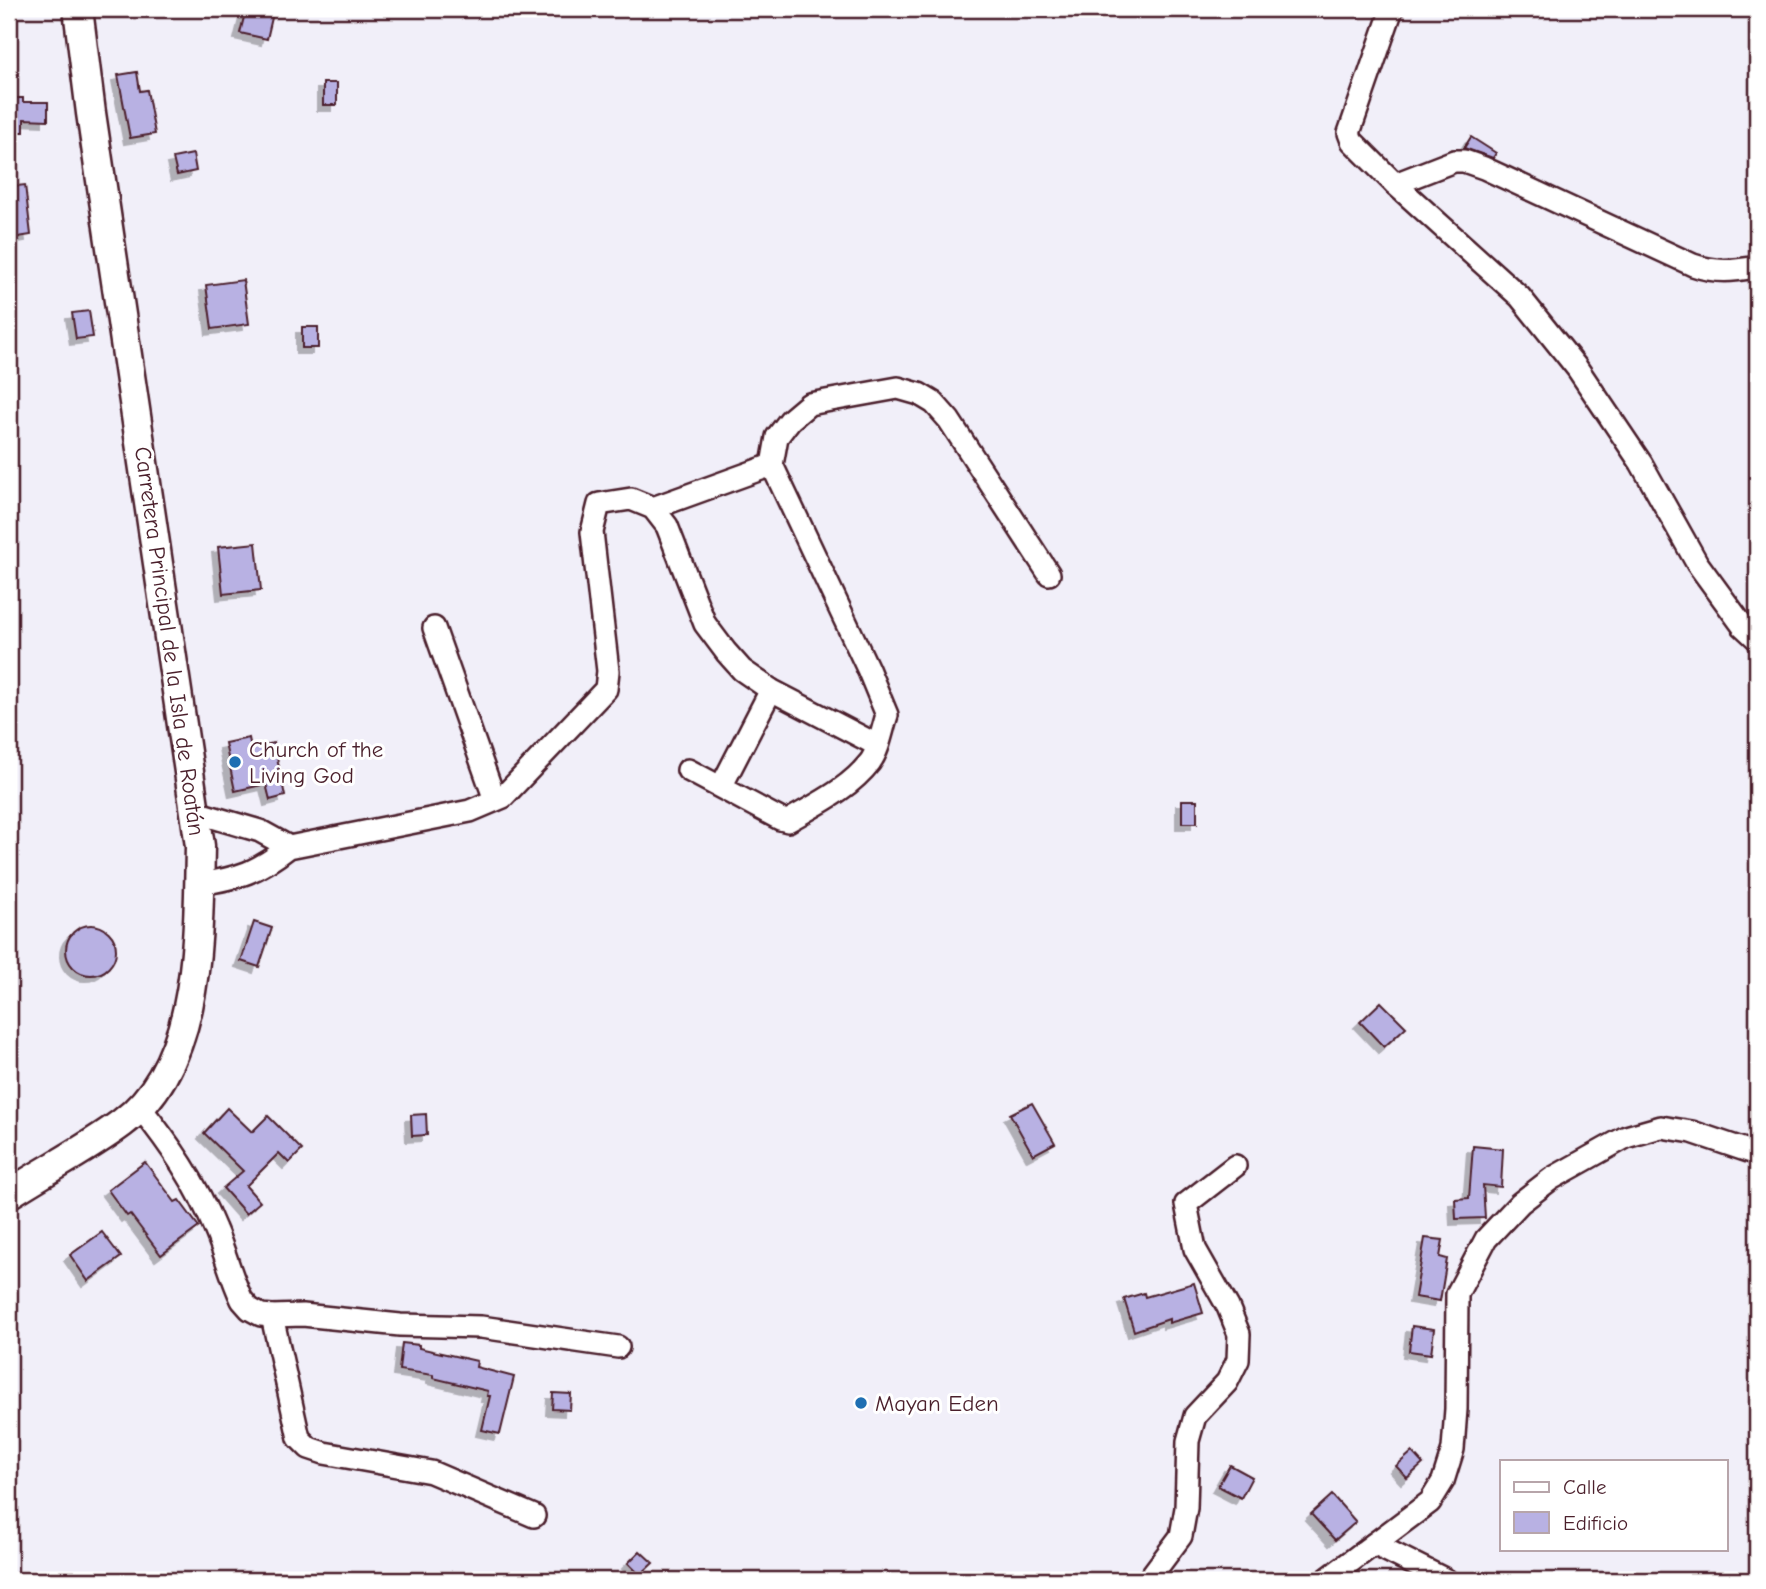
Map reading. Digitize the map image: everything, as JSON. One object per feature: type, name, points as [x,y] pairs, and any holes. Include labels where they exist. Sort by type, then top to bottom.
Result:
[{"type":"main road","name":"Carretera Principal de la Isla de Roatán","points":[[9,1194],[124,1122],[153,1092],[173,1056],[190,1001],[198,937],[200,846],[80,19]]},
{"type":"street","points":[[61,9],[80,19]]},
{"type":"street","points":[[1392,9],[1349,133],[1352,141],[1395,184],[1520,297],[1561,348],[1641,463],[1697,563],[1743,626],[1757,639]]},
{"type":"street","points":[[1395,184],[1454,161],[1464,161],[1484,167],[1693,265],[1727,272],[1757,267]]},
{"type":"street","points":[[688,770],[780,819],[789,821],[842,790],[871,761],[887,715],[772,465],[777,437],[790,420],[809,404],[898,388],[919,394],[934,403],[949,420],[1049,575]]},
{"type":"street","points":[[653,508],[772,465]]},
{"type":"street","points":[[199,884],[234,879],[267,864],[289,847],[470,811],[503,797],[606,689],[608,671],[593,532],[599,504],[631,499],[653,508],[667,526],[705,624],[742,670],[771,690],[877,745]]},
{"type":"street","points":[[434,628],[495,800]]},
{"type":"street","points":[[721,787],[771,690]]},
{"type":"street","points":[[195,812],[260,831],[289,847]]},
{"type":"street","points":[[139,1106],[174,1149],[191,1177],[242,1300],[250,1309],[261,1315],[311,1315],[400,1325],[481,1327],[618,1347]]},
{"type":"street","points":[[1326,1580],[1430,1503],[1443,1481],[1453,1449],[1457,1294],[1486,1239],[1520,1203],[1551,1179],[1626,1137],[1661,1127],[1692,1132],[1757,1154]]},
{"type":"street","points":[[1148,1580],[1181,1536],[1186,1508],[1188,1441],[1195,1416],[1227,1382],[1238,1360],[1239,1334],[1228,1307],[1195,1249],[1186,1203],[1235,1166]]},
{"type":"street","points":[[272,1316],[299,1438],[303,1444],[324,1453],[431,1472],[534,1516]]},
{"type":"street","points":[[1374,1544],[1446,1580]]},
{"type":"building","points":[[246,9],[274,9],[267,39],[240,33]]},
{"type":"building","points":[[137,72],[140,91],[147,90],[155,134],[130,138],[118,75]]},
{"type":"building","points":[[323,83],[337,83],[337,105],[323,105]]},
{"type":"building","points":[[9,98],[23,98],[23,102],[48,102],[48,120],[24,119],[24,132],[9,132]]},
{"type":"building","points":[[1471,137],[1496,153],[1493,158],[1464,148]]},
{"type":"building","points":[[193,154],[196,171],[177,175],[173,158]]},
{"type":"building","points":[[25,185],[31,235],[12,238],[9,187]]},
{"type":"building","points":[[243,280],[249,324],[212,329],[206,285]]},
{"type":"building","points":[[89,311],[93,337],[76,339],[72,313]]},
{"type":"building","points":[[302,327],[318,327],[318,348],[302,348]]},
{"type":"building","points":[[256,543],[261,590],[223,594],[218,547]]},
{"type":"building","points":[[249,738],[251,748],[274,743],[285,796],[270,800],[266,784],[235,791],[225,743]]},
{"type":"building","points":[[1182,800],[1197,800],[1197,823],[1182,823]]},
{"type":"building","points":[[254,922],[272,928],[259,967],[241,961]]},
{"type":"building","points":[[91,925],[109,932],[116,950],[109,968],[91,975],[73,968],[66,950],[73,932]]},
{"type":"building","points":[[1381,1002],[1406,1027],[1384,1047],[1360,1022]]},
{"type":"building","points":[[1032,1103],[1055,1143],[1033,1155],[1010,1114]]},
{"type":"building","points":[[227,1108],[252,1132],[268,1116],[302,1150],[289,1163],[279,1153],[246,1186],[260,1202],[246,1214],[223,1188],[243,1171],[204,1133]]},
{"type":"building","points":[[426,1114],[427,1135],[412,1136],[411,1115]]},
{"type":"building","points":[[1473,1146],[1503,1149],[1501,1187],[1483,1185],[1485,1218],[1456,1219],[1455,1199],[1469,1198]]},
{"type":"building","points":[[145,1162],[175,1202],[179,1200],[199,1227],[161,1255],[108,1190]]},
{"type":"building","points":[[102,1232],[121,1257],[88,1281],[70,1255]]},
{"type":"building","points":[[1425,1238],[1443,1240],[1440,1257],[1447,1259],[1440,1301],[1415,1297]]},
{"type":"building","points":[[1194,1283],[1203,1313],[1169,1323],[1169,1319],[1134,1331],[1124,1299],[1144,1293],[1145,1297]]},
{"type":"building","points":[[1412,1326],[1434,1329],[1431,1354],[1409,1351]]},
{"type":"building","points":[[402,1343],[477,1361],[476,1367],[514,1377],[500,1434],[482,1430],[490,1396],[487,1396],[488,1391],[433,1378],[433,1375],[399,1370]]},
{"type":"building","points":[[553,1393],[571,1394],[570,1410],[552,1409]]},
{"type":"building","points":[[1412,1452],[1423,1464],[1407,1478],[1396,1466]]},
{"type":"building","points":[[1230,1465],[1252,1477],[1241,1498],[1218,1486]]},
{"type":"building","points":[[1332,1495],[1356,1522],[1335,1540],[1311,1514]]},
{"type":"building","points":[[640,1551],[653,1563],[640,1575],[628,1563]]},
{"type":"place","name":"Church of the Living God","points":[[235,762]]},
{"type":"place","name":"Mayan Eden","points":[[861,1403]]}]
